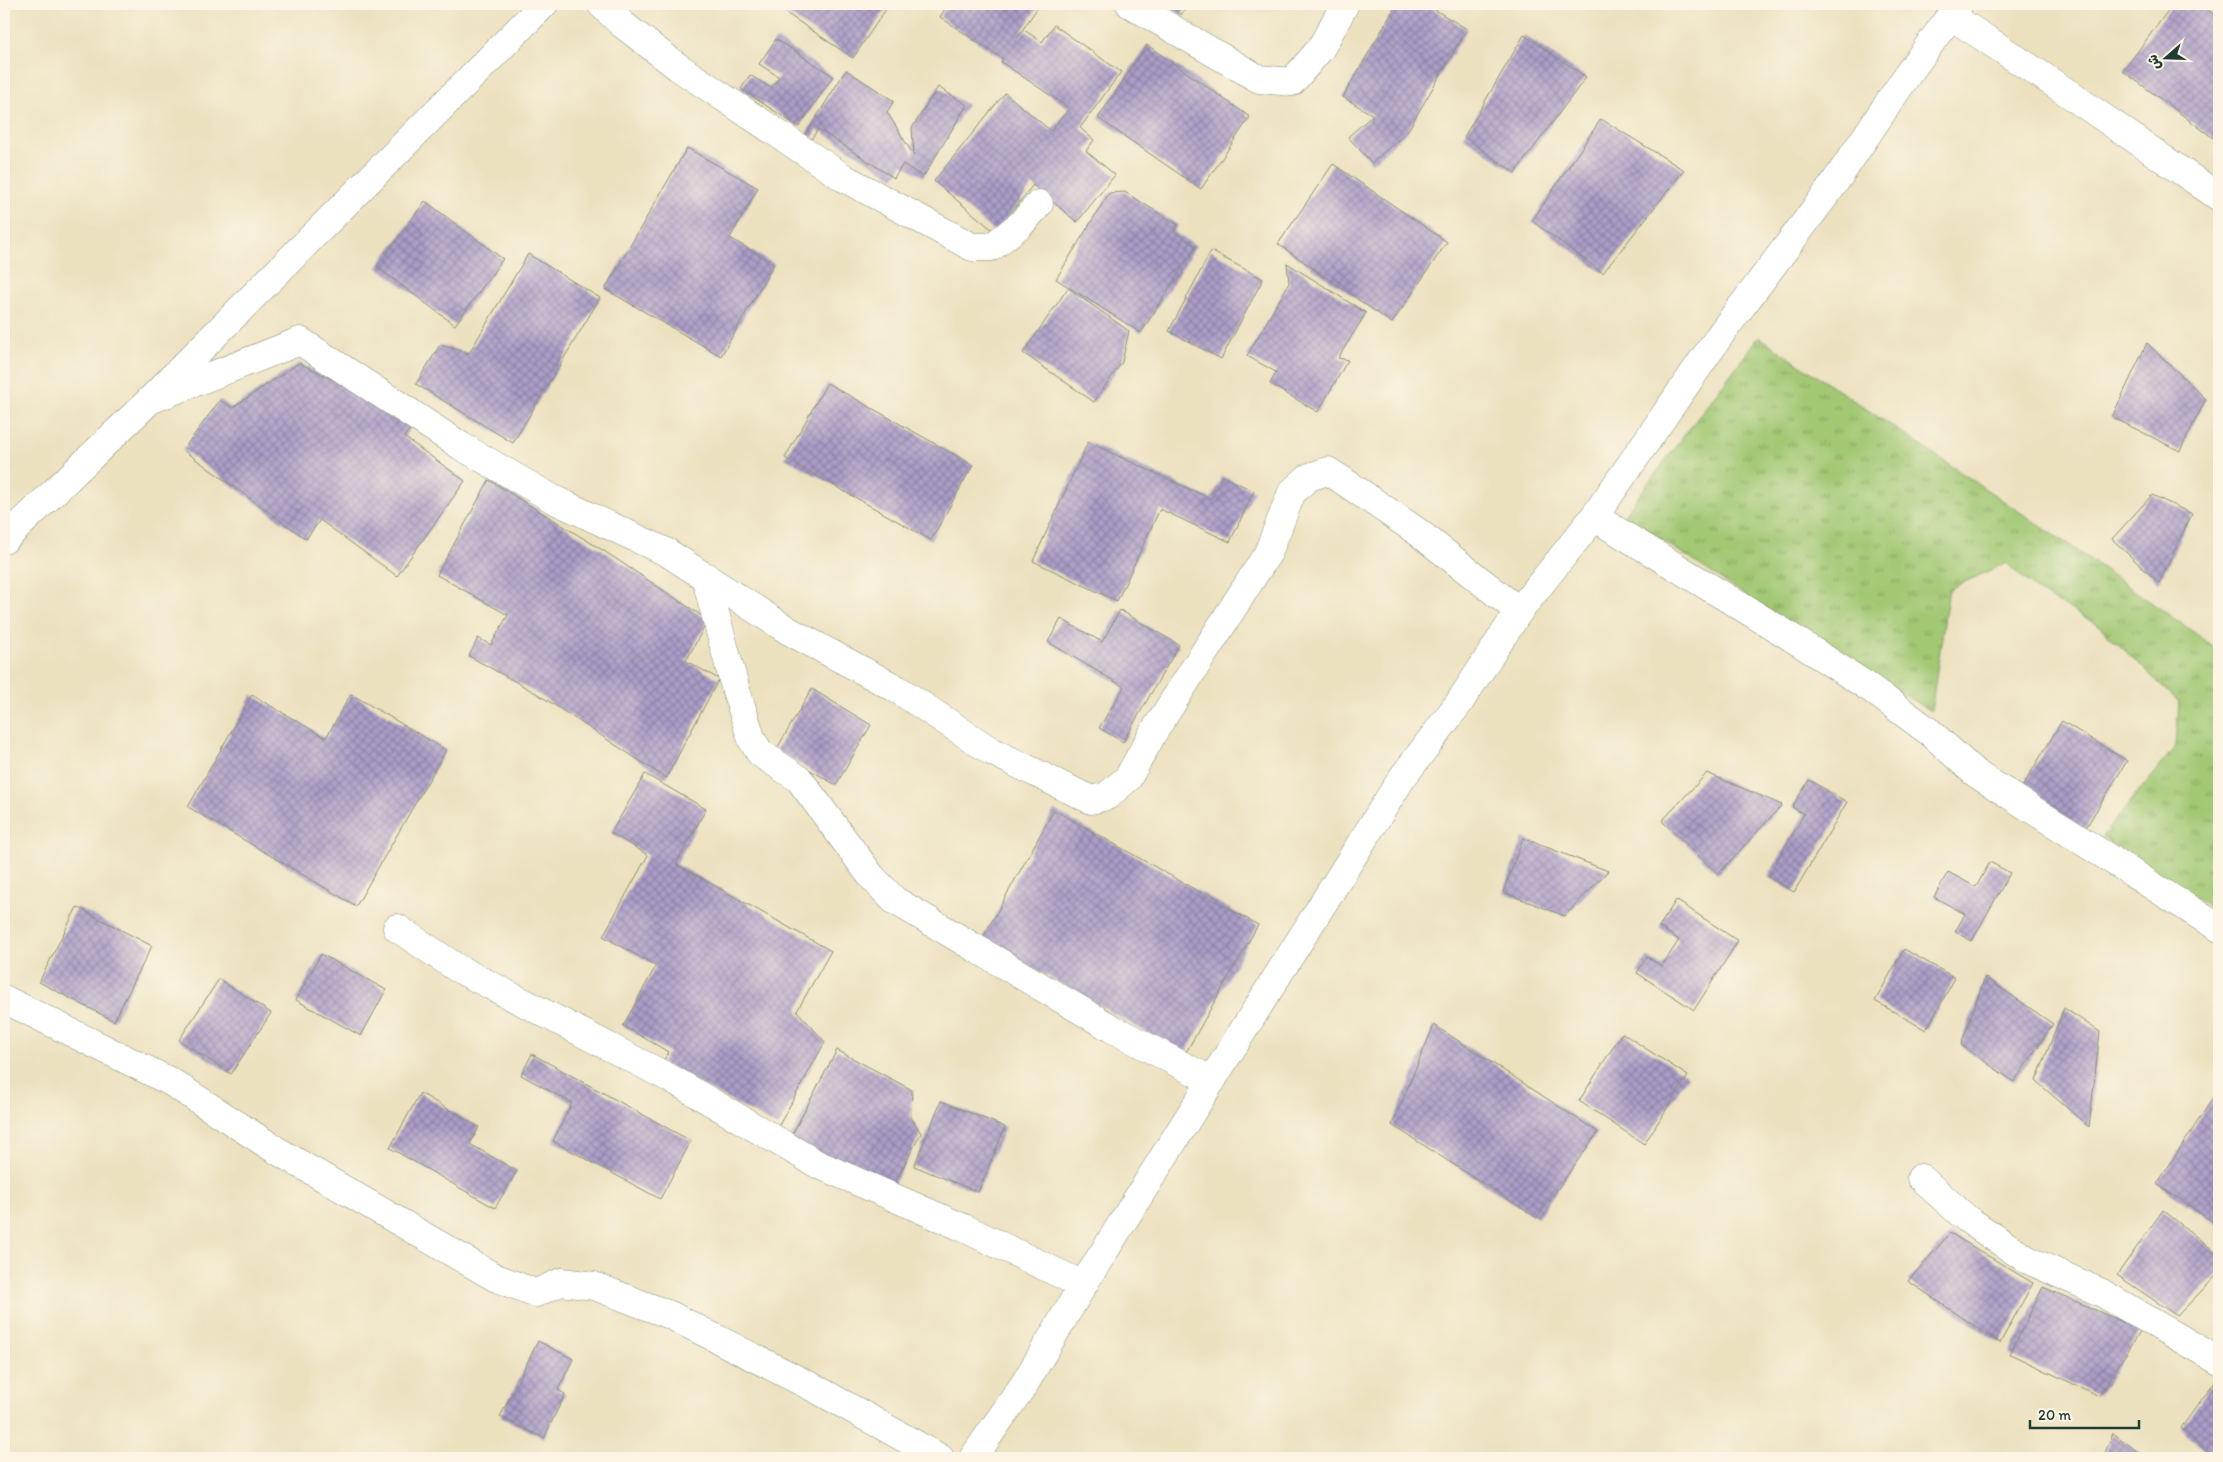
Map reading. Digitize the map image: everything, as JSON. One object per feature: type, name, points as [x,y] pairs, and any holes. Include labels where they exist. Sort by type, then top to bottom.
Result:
[{"type":"street","points":[[4,540],[150,400],[544,4]]},
{"type":"street","points":[[601,4],[622,24],[678,66],[844,178],[972,247],[992,247],[1020,224],[1039,204]]},
{"type":"street","points":[[1130,4],[1259,79],[1292,82],[1321,48],[1345,4]]},
{"type":"street","points":[[973,1458],[1025,1383],[1082,1285],[1402,778],[1460,703],[1519,611],[1594,517],[1723,331],[1831,188],[1908,74],[1955,10],[2056,85],[2219,197]]},
{"type":"street","points":[[150,400],[300,341],[461,446],[553,499],[668,553],[789,631],[897,689],[991,751],[1090,800],[1107,796],[1128,778],[1153,733],[1268,553],[1292,492],[1309,477],[1328,472],[1333,475],[1418,532],[1519,611]]},
{"type":"street","points":[[1594,517],[1783,632],[1870,688],[1930,733],[1975,773],[2219,928]]},
{"type":"street","points":[[705,576],[735,687],[752,740],[760,753],[799,779],[871,876],[894,900],[1111,1028],[1212,1081]]},
{"type":"street","points":[[397,928],[458,968],[677,1082],[817,1164],[964,1228],[1082,1285]]},
{"type":"street","points":[[4,999],[170,1082],[276,1150],[496,1278],[536,1293],[561,1282],[594,1286],[670,1315],[818,1390],[940,1458]]},
{"type":"street","points":[[1921,1178],[1967,1219],[2026,1259],[2102,1293],[2219,1361]]},
{"type":"green space","points":[[1759,337],[2072,547],[2219,650],[2219,913],[2102,837],[2176,746],[2179,702],[2097,624],[2039,592],[2006,563],[1949,589],[1931,711],[1750,598],[1624,515]]},
{"type":"building","points":[[788,4],[878,4],[886,9],[853,58],[783,11]]},
{"type":"building","points":[[948,4],[1040,4],[1017,38],[1024,30],[1042,42],[1054,25],[1121,72],[1080,128],[1094,140],[1086,151],[1115,175],[1077,222],[1033,185],[995,232],[934,181],[1005,93],[1051,131],[1069,108],[1001,62],[1003,59],[940,17]]},
{"type":"building","points":[[1166,4],[1188,4],[1181,15]]},
{"type":"building","points":[[1397,4],[1425,4],[1467,29],[1407,132],[1372,163],[1348,137],[1373,115],[1343,97]]},
{"type":"building","points":[[2173,4],[2199,4],[2219,18],[2219,135],[2216,140],[2123,71]]},
{"type":"building","points":[[1524,35],[1586,77],[1515,173],[1464,137]]},
{"type":"building","points":[[776,39],[833,76],[799,127],[741,89],[750,75],[771,88],[779,77],[759,64]]},
{"type":"building","points":[[1147,45],[1250,117],[1201,189],[1098,118]]},
{"type":"building","points":[[846,70],[894,101],[887,112],[914,156],[912,128],[938,87],[967,105],[923,177],[903,164],[894,178],[818,129],[810,141],[804,137]]},
{"type":"building","points":[[1601,119],[1684,170],[1603,273],[1532,221]]},
{"type":"building","points":[[687,148],[758,188],[730,238],[774,264],[721,356],[605,289]]},
{"type":"building","points":[[1333,164],[1447,242],[1392,323],[1278,244]]},
{"type":"building","points":[[1125,192],[1178,225],[1174,232],[1196,246],[1141,333],[1056,279],[1109,193]]},
{"type":"building","points":[[425,201],[503,259],[455,325],[377,267]]},
{"type":"building","points":[[1211,251],[1263,279],[1221,359],[1169,331]]},
{"type":"building","points":[[528,254],[600,298],[513,443],[416,384],[440,345],[469,353]]},
{"type":"building","points":[[1287,263],[1366,313],[1338,358],[1348,360],[1318,412],[1270,384],[1276,372],[1247,356],[1289,283]]},
{"type":"building","points":[[1068,288],[1129,331],[1122,362],[1094,402],[1023,353]]},
{"type":"building","points":[[2147,343],[2206,399],[2180,451],[2112,417]]},
{"type":"building","points":[[299,363],[416,421],[404,437],[465,481],[397,576],[320,520],[306,539],[183,450],[220,400],[232,408]]},
{"type":"building","points":[[827,383],[973,465],[931,540],[785,458]]},
{"type":"building","points":[[1088,442],[1211,499],[1222,476],[1254,491],[1230,542],[1160,509],[1117,601],[1033,561]]},
{"type":"building","points":[[489,480],[604,551],[708,620],[686,661],[719,679],[666,778],[536,693],[469,656],[478,638],[491,645],[508,615],[437,575]]},
{"type":"building","points":[[2152,495],[2192,514],[2159,583],[2112,539]]},
{"type":"building","points":[[1120,610],[1179,645],[1123,742],[1099,728],[1124,687],[1048,642],[1061,619],[1102,642]]},
{"type":"building","points":[[812,689],[871,725],[836,785],[776,750]]},
{"type":"building","points":[[351,694],[446,750],[356,906],[188,807],[252,695],[326,738]]},
{"type":"building","points":[[2062,721],[2127,761],[2085,829],[2021,789]]},
{"type":"building","points":[[1707,773],[1782,805],[1718,874],[1662,821]]},
{"type":"building","points":[[645,774],[706,809],[676,864],[831,951],[797,1011],[825,1042],[778,1127],[662,1063],[669,1052],[623,1026],[656,966],[603,936],[648,855],[611,833]]},
{"type":"building","points":[[1809,780],[1847,802],[1794,892],[1768,877],[1804,814],[1792,807]]},
{"type":"building","points":[[1054,810],[1258,925],[1185,1054],[982,939]]},
{"type":"building","points":[[1523,838],[1608,871],[1565,916],[1503,892]]},
{"type":"building","points":[[1990,862],[2010,873],[1972,941],[1955,932],[1965,914],[1934,897],[1948,872],[1976,887]]},
{"type":"building","points":[[1676,900],[1738,941],[1694,1010],[1637,973],[1647,957],[1662,966],[1679,940],[1659,927]]},
{"type":"building","points":[[77,907],[152,946],[114,1021],[39,982]]},
{"type":"building","points":[[1904,949],[1955,978],[1926,1030],[1875,1001]]},
{"type":"building","points":[[321,954],[386,990],[361,1036],[296,1000]]},
{"type":"building","points":[[1985,977],[2053,1024],[2014,1082],[1961,1045]]},
{"type":"building","points":[[219,979],[271,1013],[231,1074],[179,1040]]},
{"type":"building","points":[[2064,1008],[2100,1032],[2089,1127],[2036,1081]]},
{"type":"building","points":[[1434,1025],[1598,1132],[1537,1218],[1392,1125]]},
{"type":"building","points":[[1622,1033],[1688,1076],[1644,1144],[1579,1101]]},
{"type":"building","points":[[837,1050],[912,1090],[911,1118],[921,1133],[889,1194],[789,1140]]},
{"type":"building","points":[[532,1054],[691,1141],[660,1199],[553,1141],[572,1103],[521,1075]]},
{"type":"building","points":[[2219,1089],[2219,1223],[2218,1225],[2157,1184]]},
{"type":"building","points":[[420,1093],[479,1127],[470,1144],[517,1171],[495,1208],[390,1148]]},
{"type":"building","points":[[941,1101],[1005,1127],[978,1192],[914,1166]]},
{"type":"building","points":[[2163,1210],[2219,1255],[2219,1273],[2177,1316],[2117,1275]]},
{"type":"building","points":[[1950,1233],[2033,1283],[2000,1343],[1908,1281]]},
{"type":"building","points":[[2043,1287],[2141,1330],[2099,1396],[2010,1354]]},
{"type":"building","points":[[538,1341],[573,1359],[558,1390],[565,1394],[544,1438],[500,1417]]},
{"type":"building","points":[[2215,1381],[2219,1384],[2219,1458],[2213,1458],[2181,1428]]},
{"type":"building","points":[[2113,1433],[2146,1458],[2103,1458]]}]
